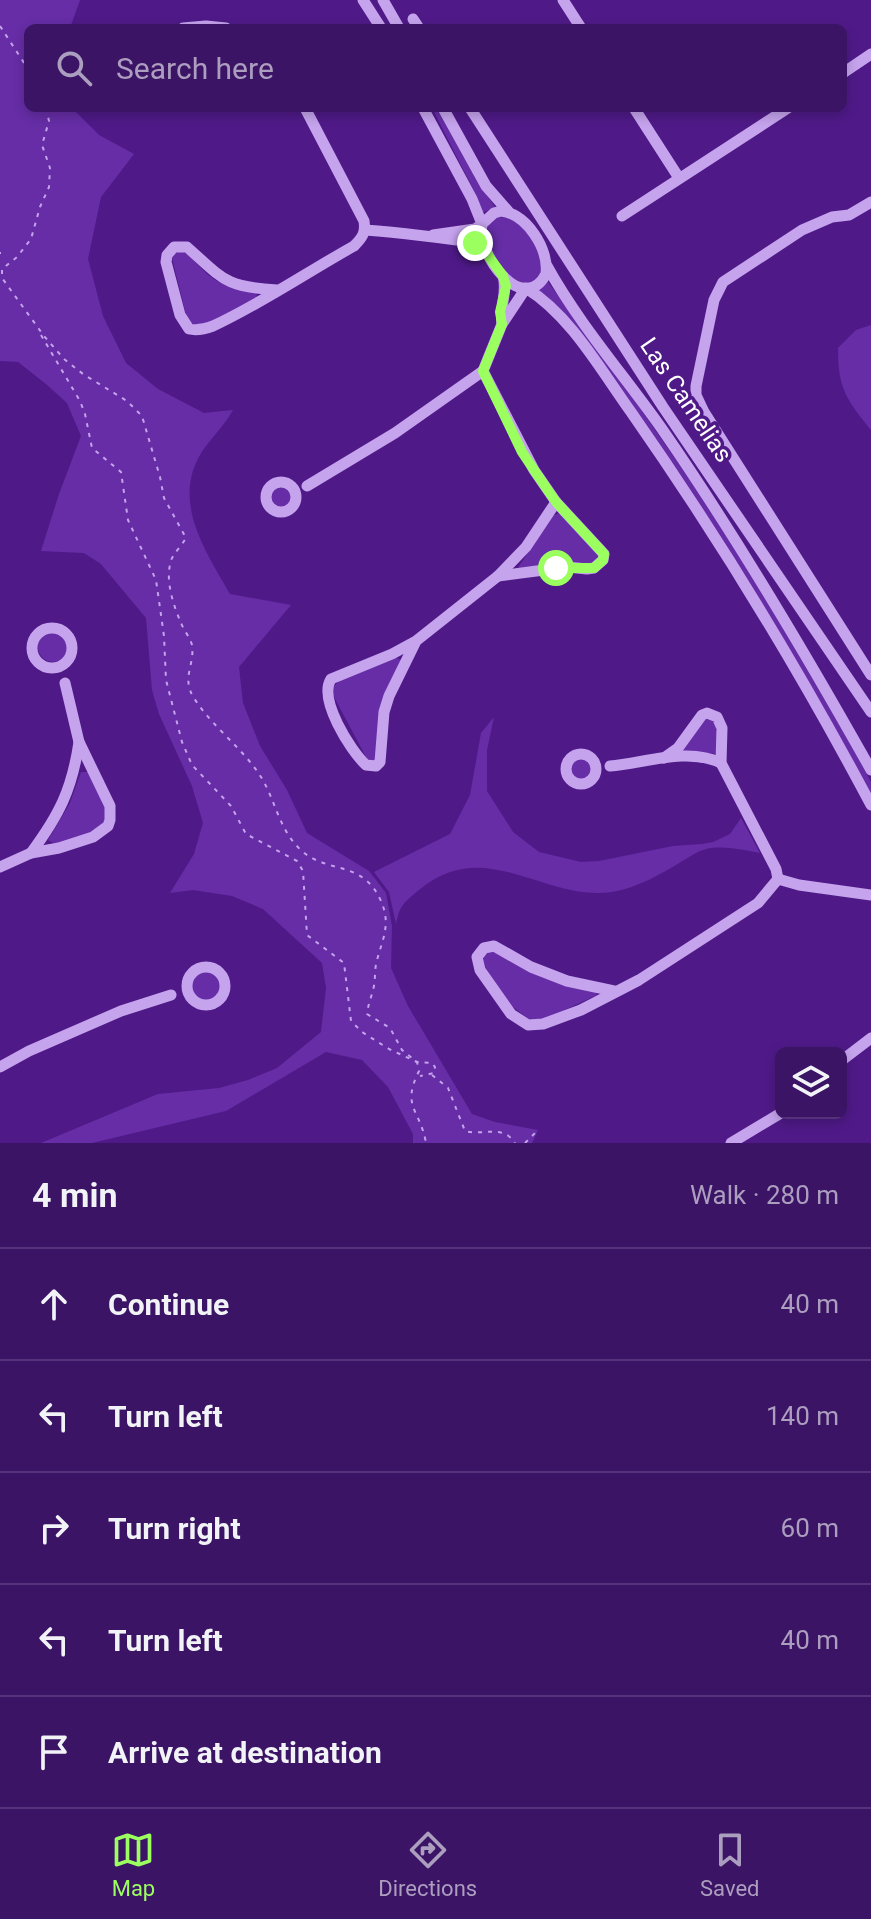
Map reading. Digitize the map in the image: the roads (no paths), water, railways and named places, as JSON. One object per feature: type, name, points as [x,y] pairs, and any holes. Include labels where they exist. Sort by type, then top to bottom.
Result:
[{"type":"street","points":[[363,0],[378,24]]},
{"type":"street","points":[[383,0],[397,24]]},
{"type":"street","points":[[563,0],[578,24]]},
{"type":"street","points":[[847,70],[871,54]]},
{"type":"street","points":[[277,290],[246,287],[225,280],[206,267],[187,247],[174,247],[167,255],[166,262],[180,315],[189,329],[200,330],[213,326],[277,290],[354,246],[365,230],[364,221],[307,112]]},
{"type":"street","points":[[425,112],[472,199],[482,224],[481,236],[489,257],[503,276],[514,285],[526,288],[557,313],[680,483],[789,656],[871,805]]},
{"type":"street","points":[[445,112],[486,186],[508,211],[532,231],[566,300],[661,428],[730,529],[871,770]]},
{"type":"street","name":"Las Camelias","points":[[473,112],[663,407],[871,712]]},
{"type":"street","points":[[637,112],[679,178]]},
{"type":"street","points":[[622,216],[782,112]]},
{"type":"street","points":[[871,202],[849,215],[832,217],[802,230],[723,282],[714,300],[696,395],[871,675]]},
{"type":"street","points":[[365,230],[433,235],[475,229],[494,213],[508,211]]},
{"type":"street","points":[[433,235],[450,241],[484,244]]},
{"type":"street","points":[[307,486],[275,484],[267,491],[266,501],[272,509],[281,512],[291,509],[307,486],[395,433],[483,371],[502,324],[526,288],[538,284],[546,274],[547,266]]},
{"type":"street","points":[[502,324],[500,312],[506,286],[503,276]]},
{"type":"street","points":[[483,371],[522,452],[556,502],[604,554],[603,560],[594,568],[556,568],[498,576]]},
{"type":"street","points":[[290,485],[296,500]]},
{"type":"street","points":[[416,641],[384,712],[380,762],[376,766],[366,765],[329,706],[327,684],[339,674],[392,654],[416,641],[498,576],[526,547],[556,502]]},
{"type":"street","points":[[0,867],[31,853],[93,837],[108,826],[110,806],[79,742],[65,683],[72,647],[67,634],[55,628],[41,630],[32,641],[32,655],[65,683]]},
{"type":"street","points":[[48,668],[59,667],[68,660]]},
{"type":"street","points":[[664,758],[678,748],[698,718],[707,713],[717,717],[721,723],[721,763],[770,855],[778,879]]},
{"type":"street","points":[[31,853],[65,802],[79,742]]},
{"type":"street","points":[[610,766],[584,754],[574,755],[565,768],[568,778],[577,784],[587,783],[610,766],[664,758],[701,757],[721,763]]},
{"type":"street","points":[[593,759],[595,776]]},
{"type":"street","points":[[778,879],[799,885],[869,893]]},
{"type":"street","points":[[614,991],[549,975],[494,946],[484,948],[477,957],[480,970],[504,1007],[528,1025],[543,1024],[555,1020],[649,974],[758,903],[778,879]]},
{"type":"street","points":[[0,1067],[121,1011],[171,995],[195,970],[208,967],[223,978],[224,991],[217,1001],[204,1005],[193,999],[171,995]]},
{"type":"street","points":[[188,980],[187,990],[193,999]]},
{"type":"street","points":[[847,1056],[871,1038]]},
{"type":"street","points":[[731,1143],[775,1117]]}]
